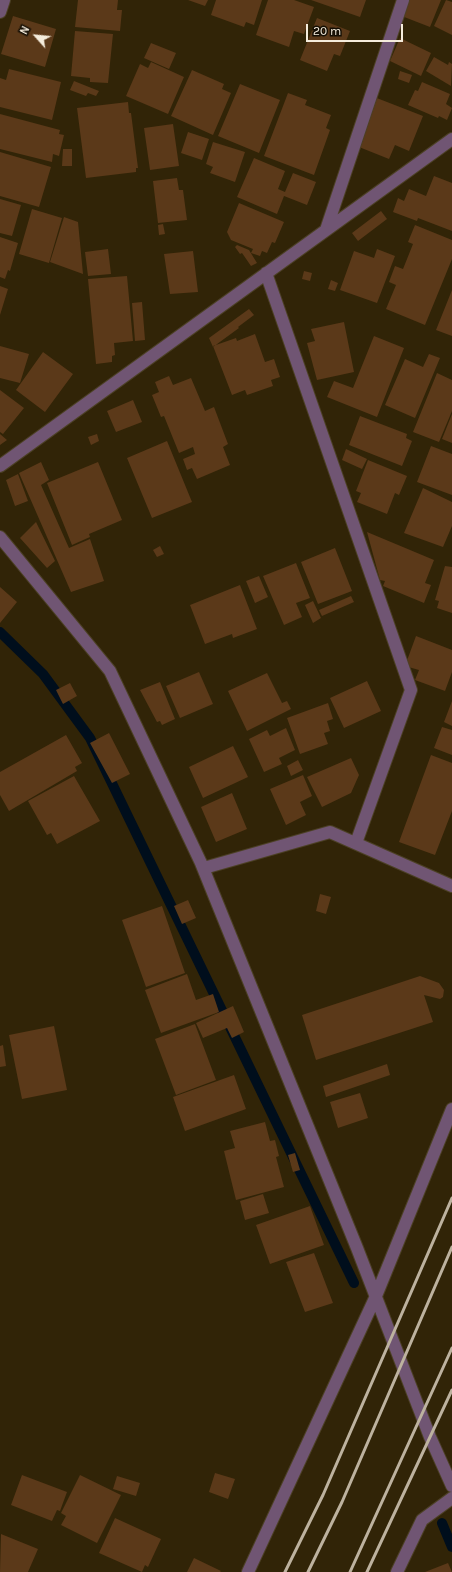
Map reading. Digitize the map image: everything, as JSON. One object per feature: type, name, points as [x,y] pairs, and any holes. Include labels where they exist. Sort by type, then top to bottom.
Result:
[{"type":"street","points":[[0,12],[4,0]]},
{"type":"street","points":[[326,230],[403,0]]},
{"type":"street","points":[[0,466],[452,139]]},
{"type":"street","points":[[266,274],[411,690],[356,843]]},
{"type":"street","points":[[0,537],[110,671],[204,868],[376,1296],[430,1437],[452,1486]]},
{"type":"street","points":[[204,868],[330,832],[452,886]]},
{"type":"street","points":[[248,1572],[376,1296],[452,1109]]},
{"type":"street","points":[[397,1572],[422,1520],[452,1498]]},
{"type":"building","points":[[78,0],[118,0],[117,10],[122,10],[120,31],[75,27]]},
{"type":"building","points":[[188,0],[208,0],[205,6]]},
{"type":"building","points":[[216,0],[262,0],[254,25],[246,22],[244,27],[211,15]]},
{"type":"building","points":[[268,0],[294,0],[314,7],[304,34],[294,31],[289,47],[256,35]]},
{"type":"building","points":[[311,0],[366,0],[360,17]]},
{"type":"building","points":[[405,0],[441,0],[430,27],[399,15]]},
{"type":"building","points":[[446,0],[452,2],[452,35],[434,26]]},
{"type":"building","points":[[13,16],[56,29],[45,67],[1,54]]},
{"type":"building","points":[[317,18],[350,31],[340,56],[334,54],[327,71],[300,60]]},
{"type":"building","points":[[75,31],[113,34],[108,83],[90,82],[90,78],[71,76]]},
{"type":"building","points":[[400,38],[431,53],[421,76],[390,61]]},
{"type":"building","points":[[151,43],[176,53],[169,69],[144,58]]},
{"type":"building","points":[[434,57],[448,65],[449,62],[452,64],[451,86],[426,71]]},
{"type":"building","points":[[151,62],[184,77],[168,114],[126,96],[140,64],[148,68]]},
{"type":"building","points":[[9,69],[61,82],[52,120],[0,107],[0,78],[6,80]]},
{"type":"building","points":[[192,70],[224,84],[222,89],[231,93],[213,135],[171,116]]},
{"type":"building","points":[[400,71],[412,75],[409,83],[398,79]]},
{"type":"building","points":[[74,81],[99,91],[96,96],[88,93],[86,96],[70,90]]},
{"type":"building","points":[[422,82],[450,94],[446,104],[452,108],[447,120],[439,116],[438,118],[408,105],[415,90],[418,91]]},
{"type":"building","points":[[240,84],[280,100],[259,153],[218,136]]},
{"type":"building","points":[[288,93],[307,100],[305,105],[331,115],[326,128],[330,130],[314,175],[264,156]]},
{"type":"building","points":[[369,95],[423,116],[409,151],[395,145],[389,159],[354,145]]},
{"type":"building","points":[[128,102],[129,113],[131,113],[138,168],[136,168],[136,172],[86,178],[77,108]]},
{"type":"building","points":[[0,114],[60,130],[59,134],[64,135],[59,156],[53,154],[52,162],[0,149]]},
{"type":"building","points":[[173,124],[179,166],[150,170],[144,128]]},
{"type":"building","points":[[188,132],[209,139],[202,160],[181,153]]},
{"type":"building","points":[[213,142],[245,152],[235,182],[210,173],[213,167],[206,164]]},
{"type":"building","points":[[63,149],[72,149],[72,166],[62,166]]},
{"type":"building","points":[[0,152],[51,167],[39,207],[0,196]]},
{"type":"building","points":[[254,158],[285,171],[278,189],[285,192],[293,173],[316,182],[307,205],[284,196],[277,214],[237,197]]},
{"type":"building","points":[[434,176],[452,183],[452,231],[418,218],[417,221],[393,212],[398,198],[404,201],[409,189],[426,196]]},
{"type":"building","points":[[177,178],[179,190],[183,190],[187,220],[158,223],[153,181]]},
{"type":"building","points":[[0,199],[21,205],[12,236],[0,233]]},
{"type":"building","points":[[239,203],[284,222],[275,243],[272,242],[267,253],[262,251],[260,256],[251,253],[253,249],[231,240],[227,232]]},
{"type":"building","points":[[32,209],[62,218],[49,263],[19,254]]},
{"type":"building","points":[[381,211],[387,219],[358,241],[352,233]]},
{"type":"building","points":[[64,217],[78,222],[83,274],[50,262]]},
{"type":"building","points":[[163,224],[165,234],[159,235],[158,225]]},
{"type":"building","points":[[415,225],[452,240],[452,259],[425,325],[386,309],[396,285],[389,282],[395,266],[403,269],[413,244],[408,242]]},
{"type":"building","points":[[0,237],[18,243],[10,271],[8,270],[5,279],[0,277]]},
{"type":"building","points":[[237,245],[249,250],[257,263],[251,266],[242,253],[240,254],[235,247]]},
{"type":"building","points":[[108,249],[111,274],[88,276],[85,252]]},
{"type":"building","points":[[377,249],[395,256],[377,303],[340,290],[354,251],[374,258]]},
{"type":"building","points":[[193,251],[198,292],[170,294],[164,254]]},
{"type":"building","points":[[304,271],[312,273],[310,281],[302,279]]},
{"type":"building","points":[[127,276],[133,341],[114,343],[115,355],[112,356],[112,362],[96,364],[88,279]]},
{"type":"building","points":[[331,280],[338,283],[335,291],[328,289]]},
{"type":"building","points":[[0,286],[8,289],[0,315]]},
{"type":"building","points":[[452,290],[452,336],[436,330]]},
{"type":"building","points":[[142,302],[145,340],[135,341],[132,303]]},
{"type":"building","points":[[249,309],[254,315],[213,347],[209,338]]},
{"type":"building","points":[[344,322],[354,372],[317,380],[307,343],[315,341],[311,329]]},
{"type":"building","points":[[255,334],[265,362],[274,359],[280,377],[271,380],[273,386],[247,395],[245,390],[232,395],[213,346],[236,338],[237,341]]},
{"type":"building","points":[[374,336],[404,348],[377,417],[327,397],[334,381],[353,388]]},
{"type":"building","points":[[0,346],[29,354],[20,383],[0,378]]},
{"type":"building","points":[[43,352],[73,374],[45,412],[16,390]]},
{"type":"building","points":[[429,354],[440,358],[415,418],[385,405],[405,359],[423,367]]},
{"type":"building","points":[[437,373],[452,380],[452,411],[439,442],[413,432]]},
{"type":"building","points":[[169,376],[173,385],[191,378],[205,411],[214,407],[228,444],[223,447],[230,465],[197,479],[192,468],[187,470],[183,459],[195,454],[193,447],[179,453],[164,416],[161,417],[152,395],[159,392],[155,382]]},
{"type":"building","points":[[0,390],[24,408],[3,434],[0,432]]},
{"type":"building","points":[[133,400],[142,422],[116,432],[107,411]]},
{"type":"building","points":[[452,414],[452,443],[442,439]]},
{"type":"building","points":[[360,416],[407,434],[406,438],[412,441],[402,466],[349,445]]},
{"type":"building","points":[[0,434],[7,440],[0,445]]},
{"type":"building","points":[[97,434],[99,441],[91,445],[88,437]]},
{"type":"building","points":[[167,441],[192,502],[152,518],[127,458]]},
{"type":"building","points":[[431,446],[452,454],[452,495],[417,482]]},
{"type":"building","points":[[346,449],[367,459],[362,469],[342,460]]},
{"type":"building","points":[[368,460],[407,476],[399,495],[395,493],[387,514],[357,502],[361,493],[356,491]]},
{"type":"building","points":[[41,462],[49,480],[41,485],[69,548],[90,539],[104,581],[71,592],[19,473]]},
{"type":"building","points":[[98,462],[122,520],[89,534],[90,537],[72,545],[47,483]]},
{"type":"building","points":[[18,474],[28,501],[15,506],[6,480]]},
{"type":"building","points":[[423,488],[452,502],[452,526],[443,547],[404,533]]},
{"type":"building","points":[[36,522],[55,561],[47,568],[20,538]]},
{"type":"building","points":[[367,532],[434,560],[425,583],[431,585],[424,603],[383,586],[385,581],[380,580]]},
{"type":"building","points":[[160,546],[164,554],[157,557],[153,550]]},
{"type":"building","points":[[335,548],[352,591],[318,604],[301,562]]},
{"type":"building","points":[[296,563],[310,598],[296,603],[302,617],[284,625],[263,576]]},
{"type":"building","points":[[445,566],[452,567],[452,613],[437,608],[439,601],[435,600]]},
{"type":"building","points":[[259,576],[268,597],[255,603],[246,581]]},
{"type":"building","points":[[240,585],[257,629],[233,638],[232,634],[205,644],[190,605]]},
{"type":"building","points":[[0,587],[17,602],[0,623]]},
{"type":"building","points":[[351,596],[354,602],[322,616],[319,610]]},
{"type":"building","points":[[313,601],[321,618],[313,623],[305,605]]},
{"type":"building","points":[[416,636],[452,650],[452,672],[445,691],[415,680],[419,670],[405,666]]},
{"type":"building","points":[[199,672],[213,704],[180,718],[166,686]]},
{"type":"building","points":[[267,673],[282,703],[287,701],[291,709],[247,731],[228,691]]},
{"type":"building","points":[[367,681],[381,711],[344,728],[330,698]]},
{"type":"building","points":[[160,682],[175,719],[162,725],[160,721],[157,722],[140,690]]},
{"type":"building","points":[[70,683],[77,696],[63,704],[56,690]]},
{"type":"building","points":[[452,701],[452,726],[444,722]]},
{"type":"building","points":[[328,703],[333,719],[327,721],[330,731],[324,733],[328,744],[300,754],[287,718]]},
{"type":"building","points":[[442,727],[452,730],[452,755],[434,748]]},
{"type":"building","points":[[286,728],[295,750],[279,758],[282,764],[264,772],[249,739],[267,730],[270,736]]},
{"type":"building","points":[[109,733],[130,774],[112,783],[90,743]]},
{"type":"building","points":[[66,735],[82,763],[75,767],[77,771],[9,811],[0,795],[0,772]]},
{"type":"building","points":[[233,746],[248,777],[203,798],[189,767]]},
{"type":"building","points":[[431,755],[452,763],[452,811],[435,855],[399,842]]},
{"type":"building","points":[[351,758],[359,775],[351,793],[322,807],[307,777]]},
{"type":"building","points":[[298,760],[303,770],[291,776],[287,766]]},
{"type":"building","points":[[303,775],[312,796],[300,802],[306,815],[286,825],[270,789]]},
{"type":"building","points":[[74,776],[100,821],[57,844],[51,833],[47,835],[28,801]]},
{"type":"building","points":[[232,793],[247,829],[216,842],[201,807]]},
{"type":"building","points":[[320,894],[331,897],[326,914],[316,911]]},
{"type":"building","points":[[188,900],[196,918],[182,924],[174,906]]},
{"type":"building","points":[[162,906],[185,973],[146,987],[122,920]]},
{"type":"building","points":[[187,974],[196,1000],[213,994],[219,1012],[161,1033],[145,990]]},
{"type":"building","points":[[420,976],[439,983],[444,990],[443,997],[440,999],[424,995],[433,1022],[316,1060],[302,1015]]},
{"type":"building","points":[[233,1006],[244,1032],[232,1038],[227,1028],[203,1038],[196,1023]]},
{"type":"building","points":[[195,1024],[216,1080],[176,1095],[155,1039]]},
{"type":"building","points":[[54,1026],[67,1090],[22,1099],[9,1035]]},
{"type":"building","points":[[3,1045],[6,1066],[0,1067],[0,1046]]},
{"type":"building","points":[[387,1064],[390,1075],[326,1097],[323,1086]]},
{"type":"building","points":[[234,1075],[246,1109],[185,1131],[173,1097]]},
{"type":"building","points":[[360,1093],[368,1118],[338,1128],[330,1102]]},
{"type":"building","points":[[265,1122],[270,1141],[275,1140],[279,1156],[276,1157],[284,1187],[236,1200],[224,1151],[235,1148],[230,1131]]},
{"type":"building","points":[[295,1153],[300,1170],[293,1172],[288,1155]]},
{"type":"building","points":[[263,1194],[269,1213],[245,1220],[240,1201]]},
{"type":"building","points":[[310,1206],[324,1245],[270,1264],[256,1225]]},
{"type":"building","points":[[314,1253],[333,1303],[305,1312],[286,1262]]},
{"type":"building","points":[[215,1473],[235,1479],[228,1499],[209,1492]]},
{"type":"building","points":[[22,1475],[67,1492],[60,1511],[57,1510],[52,1521],[11,1505]]},
{"type":"building","points":[[80,1475],[121,1495],[97,1543],[61,1525],[66,1516],[61,1513]]},
{"type":"building","points":[[117,1476],[140,1483],[136,1496],[113,1489]]},
{"type":"building","points":[[115,1518],[161,1539],[148,1567],[145,1565],[142,1572],[99,1553]]},
{"type":"building","points":[[1,1534],[38,1549],[28,1572],[0,1572]]},
{"type":"building","points":[[194,1558],[221,1571],[187,1572]]},
{"type":"building","points":[[448,1563],[452,1572],[425,1572]]},
{"type":"waterway","points":[[0,632],[43,674],[90,738],[354,1283]]},
{"type":"waterway","points":[[442,1523],[452,1547]]},
{"type":"railway","points":[[285,1572],[323,1495],[452,1198]]},
{"type":"railway","points":[[308,1572],[342,1502],[452,1247]]},
{"type":"railway","points":[[350,1572],[452,1348]]},
{"type":"railway","points":[[367,1572],[452,1390]]}]
